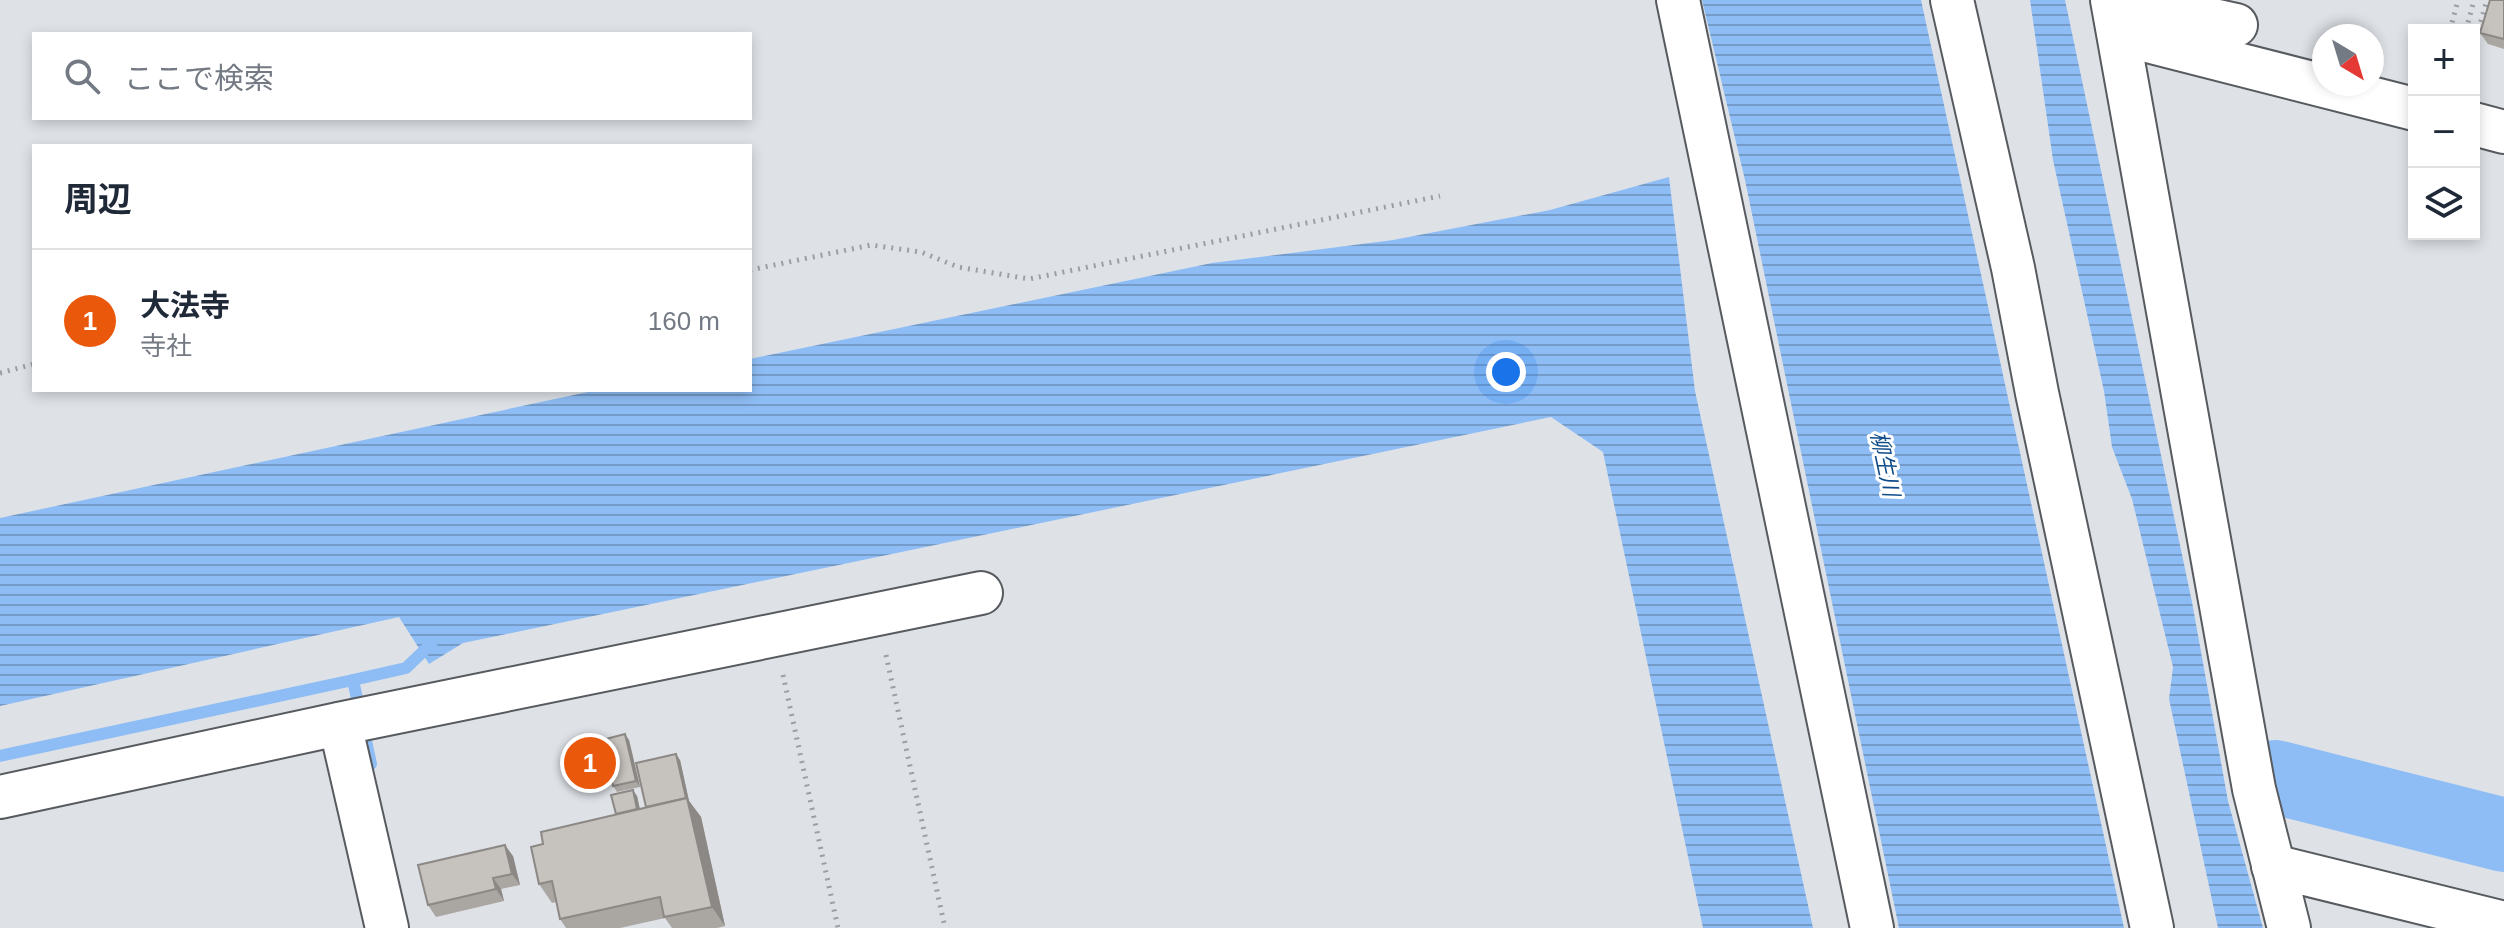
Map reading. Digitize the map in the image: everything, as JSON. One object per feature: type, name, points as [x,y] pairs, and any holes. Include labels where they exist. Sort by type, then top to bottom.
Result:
[{"type":"street","points":[[1678,0],[1872,928]]},
{"type":"street","points":[[1952,0],[2013,268],[2040,408],[2152,928]]},
{"type":"street","points":[[2289,928],[2254,789],[2118,11],[2235,29],[2408,106]]},
{"type":"street","points":[[2480,126],[2504,132]]},
{"type":"street","points":[[0,797],[342,723],[981,593]]},
{"type":"street","points":[[342,723],[387,928]]},
{"type":"street","points":[[2273,866],[2504,923]]},
{"type":"path","points":[[2452,24],[2458,0]]},
{"type":"path","points":[[2468,24],[2474,0]]},
{"type":"path","points":[[2480,24],[2487,0]]},
{"type":"path","points":[[752,270],[871,245],[921,252],[958,267],[1029,279],[1440,196]]},
{"type":"path","points":[[0,373],[32,365]]},
{"type":"path","points":[[877,615],[945,928]]},
{"type":"path","points":[[774,636],[838,928]]},
{"type":"water","name":"柳生川","points":[[1702,0],[1921,0],[2124,928],[1899,928],[1745,180]]},
{"type":"water","points":[[2030,0],[2065,0],[2192,602],[2228,801],[2263,928],[2218,928],[2169,699],[2173,667],[2132,499],[2112,447],[2104,391],[2053,160]]},
{"type":"water","points":[[1669,177],[1695,391],[1813,928],[1703,928],[1603,452],[1551,417],[463,643],[429,664],[399,617],[0,706],[0,518],[588,392],[752,392],[752,359],[1212,263],[1393,240],[1550,210]]},
{"type":"building","points":[[2490,0],[2504,0],[2504,39],[2480,33]]},
{"type":"building","points":[[625,734],[636,781],[613,786],[602,740]]},
{"type":"building","points":[[676,754],[686,798],[646,807],[636,763]]},
{"type":"building","points":[[633,790],[637,809],[616,814],[611,795]]},
{"type":"building","points":[[687,798],[712,907],[664,917],[660,897],[560,919],[552,881],[539,884],[531,847],[543,844],[541,832]]},
{"type":"building","points":[[505,845],[512,874],[493,878],[496,889],[428,905],[418,865]]},
{"type":"waterway","points":[[371,764],[353,680],[406,668],[432,643]]},
{"type":"waterway","points":[[0,756],[353,680]]},
{"type":"waterway","points":[[2275,777],[2504,835]]},
{"type":"place","name":"大法寺","points":[[590,763]]}]
